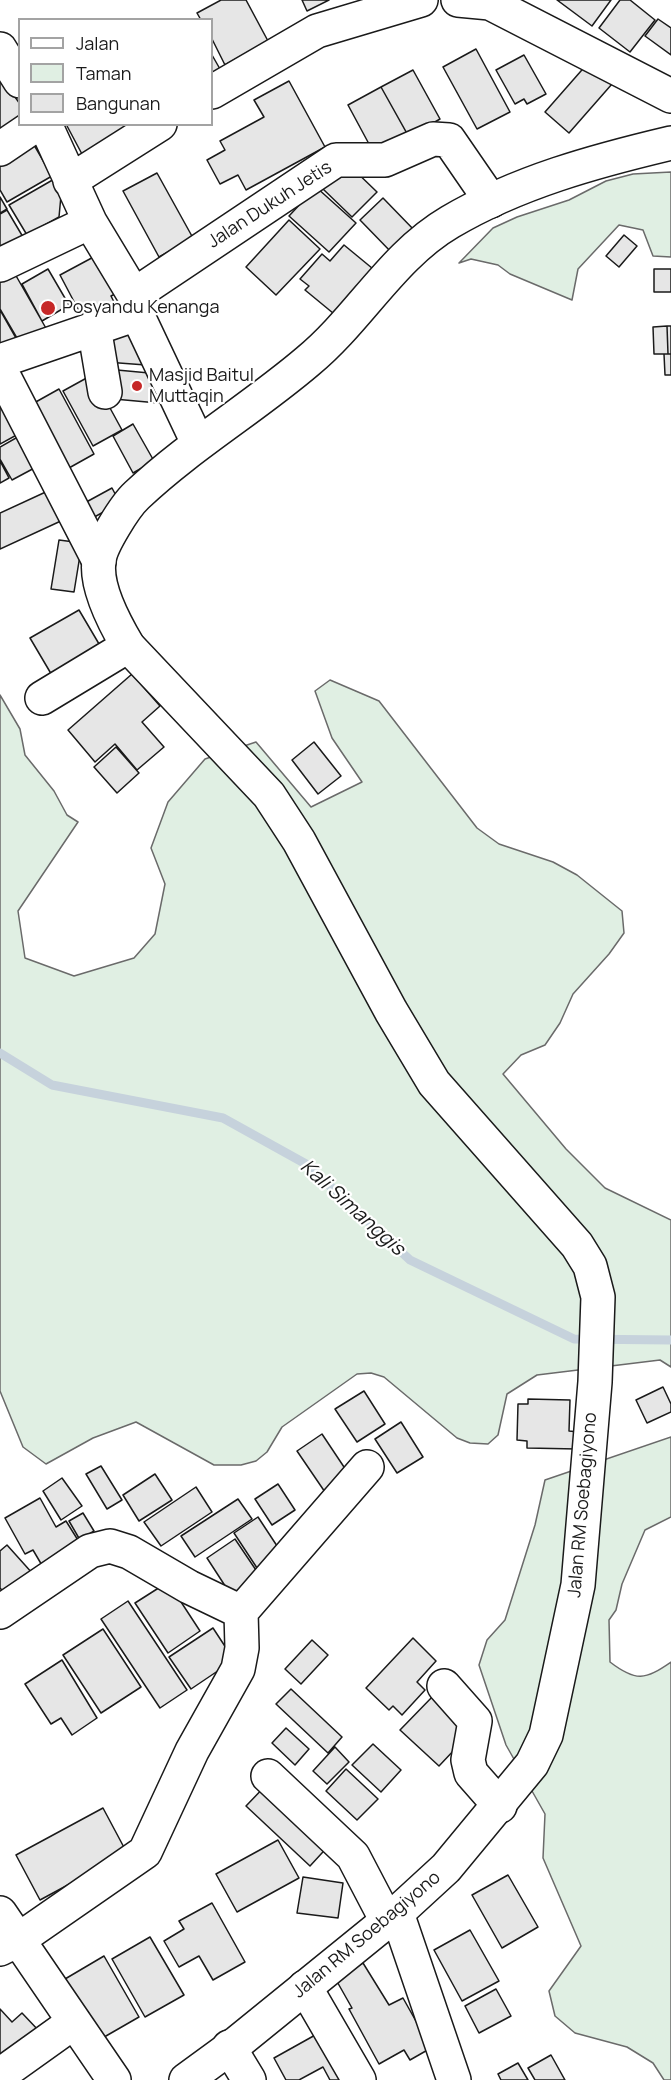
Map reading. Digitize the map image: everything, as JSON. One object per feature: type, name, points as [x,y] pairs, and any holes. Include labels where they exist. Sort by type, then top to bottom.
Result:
[{"type":"street","points":[[213,91],[318,31],[421,0]]},
{"type":"street","points":[[458,0],[490,3],[671,96]]},
{"type":"street","points":[[0,49],[18,78]]},
{"type":"street","points":[[0,149],[34,126]]},
{"type":"street","points":[[46,126],[90,222],[136,304],[198,443]]},
{"type":"street","points":[[70,181],[157,126]]},
{"type":"street","name":"Jalan Dukuh Jetis","points":[[0,361],[94,327],[136,304],[336,160],[385,160],[433,139],[449,140],[491,201]]},
{"type":"street","points":[[99,561],[109,537],[135,496],[198,443],[309,361],[346,323],[372,291],[418,247],[449,223],[491,201],[567,170],[671,143]]},
{"type":"street","points":[[0,265],[90,222]]},
{"type":"street","points":[[94,327],[105,392]]},
{"type":"street","points":[[0,369],[99,561]]},
{"type":"street","name":"Jalan RM Soebagiyono","points":[[99,561],[104,596],[112,619],[128,646],[269,795],[299,841],[391,1011],[434,1083],[577,1245],[590,1266],[598,1297],[595,1382],[578,1585],[546,1735],[532,1764],[500,1806],[446,1868],[392,1917],[186,2080]]},
{"type":"street","points":[[42,698],[128,646]]},
{"type":"street","points":[[9,1945],[145,1852],[192,1751],[238,1669],[242,1648],[241,1612],[368,1467]]},
{"type":"street","points":[[0,1612],[90,1551],[110,1546],[129,1552],[189,1587],[241,1612]]},
{"type":"street","points":[[444,1686],[475,1721],[468,1760],[471,1773],[500,1806]]},
{"type":"street","points":[[268,1776],[352,1856],[392,1917],[454,2080]]},
{"type":"street","points":[[0,1913],[9,1945],[74,2022],[114,2080]]},
{"type":"street","points":[[305,1987],[359,2080]]},
{"type":"street","points":[[0,2075],[74,2022]]},
{"type":"street","points":[[229,2047],[249,2080]]},
{"type":"green space","points":[[671,172],[671,257],[653,256],[643,230],[619,225],[578,269],[572,300],[510,274],[498,265],[471,259],[459,263],[493,228],[517,217],[569,200],[606,181],[633,174]]},
{"type":"green space","points":[[330,680],[379,701],[477,828],[499,844],[553,862],[577,875],[622,911],[624,933],[609,954],[573,994],[560,1023],[545,1045],[521,1055],[503,1074],[566,1149],[605,1188],[671,1220],[671,1367],[660,1360],[537,1375],[507,1394],[498,1435],[488,1444],[470,1443],[457,1438],[384,1377],[371,1373],[357,1374],[282,1427],[267,1452],[256,1461],[241,1465],[214,1465],[136,1422],[93,1438],[46,1464],[23,1447],[0,1391],[0,695],[20,729],[25,755],[54,791],[67,815],[78,822],[18,911],[25,958],[74,976],[134,958],[155,934],[165,884],[151,848],[168,802],[205,759],[256,742],[311,807],[362,782],[332,738],[315,691]]},
{"type":"green space","points":[[671,1437],[671,1517],[645,1530],[622,1584],[616,1610],[609,1620],[610,1662],[627,1673],[641,1676],[654,1672],[671,1662],[671,2080],[664,2080],[653,2063],[627,2047],[575,2033],[555,2016],[549,1991],[581,1946],[543,1858],[545,1814],[506,1745],[479,1665],[487,1640],[505,1620],[535,1525],[545,1480]]},
{"type":"building","points":[[221,0],[246,0],[268,41],[225,65],[213,41],[213,18],[200,18],[197,13]]},
{"type":"building","points":[[302,0],[329,0],[307,11]]},
{"type":"building","points":[[557,0],[611,0],[592,26]]},
{"type":"building","points":[[620,0],[630,0],[655,20],[630,52],[599,28]]},
{"type":"building","points":[[658,19],[671,28],[671,55],[645,36]]},
{"type":"building","points":[[476,49],[510,112],[477,129],[443,67]]},
{"type":"building","points":[[524,55],[546,94],[527,104],[524,99],[515,104],[496,70]]},
{"type":"building","points":[[213,57],[220,69],[213,75]]},
{"type":"building","points":[[588,63],[612,84],[569,133],[545,112]]},
{"type":"building","points":[[413,70],[440,119],[409,137],[381,87]]},
{"type":"building","points":[[0,76],[18,101],[18,117],[0,130]]},
{"type":"building","points":[[289,81],[325,147],[246,190],[238,175],[220,184],[207,160],[225,150],[220,141],[264,117],[254,100]]},
{"type":"building","points":[[381,87],[410,139],[376,157],[348,105]]},
{"type":"building","points":[[67,126],[133,126],[83,156]]},
{"type":"building","points":[[30,138],[52,176],[7,202],[0,190],[0,155]]},
{"type":"building","points":[[347,163],[377,192],[352,217],[323,189]]},
{"type":"building","points":[[157,173],[193,238],[159,257],[123,191]]},
{"type":"building","points":[[63,174],[59,217],[27,235],[9,205]]},
{"type":"building","points":[[316,187],[356,223],[329,252],[289,216]]},
{"type":"building","points":[[0,197],[7,209],[0,213]]},
{"type":"building","points":[[383,198],[416,232],[393,254],[360,220]]},
{"type":"building","points":[[7,210],[23,237],[0,250],[0,214]]},
{"type":"building","points":[[289,220],[320,249],[276,295],[246,267]]},
{"type":"building","points":[[624,235],[637,246],[619,267],[606,256]]},
{"type":"building","points":[[344,245],[378,273],[339,318],[305,290],[309,286],[300,279],[322,254],[330,261]]},
{"type":"building","points":[[101,253],[121,291],[111,296],[116,306],[97,316],[92,306],[80,313],[60,275]]},
{"type":"building","points":[[11,267],[47,330],[21,345],[0,309],[0,273]]},
{"type":"building","points":[[48,269],[69,305],[42,321],[22,284]]},
{"type":"building","points":[[654,269],[671,269],[671,292],[654,292]]},
{"type":"building","points":[[0,310],[17,340],[0,349]]},
{"type":"building","points":[[667,326],[671,326],[671,354],[668,354]]},
{"type":"building","points":[[667,326],[668,354],[654,354],[653,327]]},
{"type":"building","points":[[109,333],[143,336],[159,366],[106,362]]},
{"type":"building","points":[[664,354],[671,354],[671,375],[665,375]]},
{"type":"building","name":"Masjid Baitul Muttaqin","points":[[117,370],[160,374],[158,403],[114,399]]},
{"type":"building","points":[[92,375],[122,430],[93,446],[63,391]]},
{"type":"building","points":[[59,389],[94,454],[60,473],[25,408]]},
{"type":"building","points":[[5,403],[22,432],[0,444],[0,406]]},
{"type":"building","points":[[133,424],[154,461],[133,473],[113,436]]},
{"type":"building","points":[[23,434],[40,465],[12,480],[0,459],[0,447]]},
{"type":"building","points":[[0,461],[9,478],[0,483]]},
{"type":"building","points":[[112,488],[120,503],[87,521],[79,506]]},
{"type":"building","points":[[50,490],[63,520],[0,549],[0,513]]},
{"type":"building","points":[[59,540],[82,543],[74,592],[51,589]]},
{"type":"building","points":[[79,610],[102,649],[53,677],[30,638]]},
{"type":"building","points":[[132,674],[160,706],[142,722],[164,747],[137,770],[115,744],[95,762],[68,730]]},
{"type":"building","points":[[314,742],[341,776],[318,794],[292,760]]},
{"type":"building","points":[[116,747],[139,773],[117,793],[94,767]]},
{"type":"building","points":[[663,1387],[671,1404],[671,1412],[647,1423],[636,1400]]},
{"type":"building","points":[[364,1391],[385,1424],[357,1442],[335,1409]]},
{"type":"building","points":[[528,1399],[570,1400],[569,1431],[578,1432],[577,1449],[527,1448],[527,1441],[517,1440],[518,1404],[528,1404]]},
{"type":"building","points":[[401,1422],[423,1457],[397,1473],[375,1439]]},
{"type":"building","points":[[322,1434],[352,1479],[327,1495],[297,1451]]},
{"type":"building","points":[[101,1466],[122,1500],[107,1509],[86,1474]]},
{"type":"building","points":[[155,1474],[172,1500],[139,1521],[123,1495]]},
{"type":"building","points":[[62,1478],[82,1506],[61,1520],[43,1491]]},
{"type":"building","points":[[278,1484],[295,1510],[272,1525],[255,1499]]},
{"type":"building","points":[[196,1487],[212,1512],[161,1546],[144,1522]]},
{"type":"building","points":[[40,1498],[56,1527],[66,1521],[81,1545],[43,1567],[33,1550],[25,1554],[5,1518]]},
{"type":"building","points":[[238,1499],[252,1519],[195,1557],[181,1536]]},
{"type":"building","points":[[83,1513],[94,1531],[80,1540],[69,1521]]},
{"type":"building","points":[[258,1517],[283,1555],[259,1571],[234,1533]]},
{"type":"building","points":[[235,1539],[260,1576],[231,1595],[207,1558]]},
{"type":"building","points":[[7,1545],[33,1574],[7,1596],[0,1588],[0,1551]]},
{"type":"building","points":[[168,1582],[200,1631],[168,1653],[135,1603]]},
{"type":"building","points":[[128,1601],[187,1690],[160,1708],[101,1619]]},
{"type":"building","points":[[213,1628],[234,1660],[191,1689],[169,1657]]},
{"type":"building","points":[[103,1629],[141,1687],[101,1713],[63,1655]]},
{"type":"building","points":[[413,1638],[436,1661],[417,1682],[425,1690],[402,1715],[393,1706],[389,1710],[366,1688]]},
{"type":"building","points":[[312,1640],[328,1655],[301,1684],[285,1669]]},
{"type":"building","points":[[62,1660],[97,1718],[72,1735],[61,1718],[51,1724],[25,1684]]},
{"type":"building","points":[[291,1689],[342,1737],[328,1753],[276,1704]]},
{"type":"building","points":[[435,1694],[473,1730],[439,1766],[400,1730]]},
{"type":"building","points":[[286,1728],[309,1749],[295,1765],[272,1743]]},
{"type":"building","points":[[373,1744],[401,1770],[381,1792],[352,1765]]},
{"type":"building","points":[[335,1747],[349,1762],[327,1784],[313,1771]]},
{"type":"building","points":[[346,1769],[378,1799],[357,1820],[326,1791]]},
{"type":"building","points":[[270,1781],[333,1841],[310,1866],[246,1806]]},
{"type":"building","points":[[103,1808],[127,1853],[40,1900],[16,1855]]},
{"type":"building","points":[[278,1840],[299,1878],[237,1912],[216,1874]]},
{"type":"building","points":[[508,1875],[538,1927],[502,1948],[472,1895]]},
{"type":"building","points":[[303,1877],[343,1883],[338,1918],[297,1913]]},
{"type":"building","points":[[212,1903],[245,1962],[213,1980],[199,1956],[179,1967],[164,1941],[184,1929],[179,1921]]},
{"type":"building","points":[[470,1930],[499,1981],[462,2001],[434,1950]]},
{"type":"building","points":[[150,1937],[184,1995],[145,2017],[112,1959]]},
{"type":"building","points":[[104,1956],[139,2017],[99,2040],[65,1979]]},
{"type":"building","points":[[363,1963],[389,2005],[403,1998],[431,2048],[410,2060],[404,2050],[379,2064],[335,1978]]},
{"type":"building","points":[[496,1989],[511,2016],[479,2033],[465,2006]]},
{"type":"building","points":[[0,2009],[12,2022],[22,2013],[40,2032],[0,2069]]},
{"type":"building","points":[[326,2029],[355,2080],[330,2080],[323,2067],[299,2080],[286,2080],[274,2058]]},
{"type":"building","points":[[551,2055],[565,2080],[535,2080],[528,2068]]},
{"type":"building","points":[[518,2063],[528,2080],[501,2080],[498,2074]]},
{"type":"waterway","name":"Kali Simanggis","points":[[0,1053],[52,1085],[223,1118],[306,1164],[410,1260],[574,1339],[671,1340]]},
{"type":"place","name":"Posyandu Kenanga","points":[[48,308]]},
{"type":"place","name":"Masjid Baitul Muttaqin","points":[[137,386]]}]
